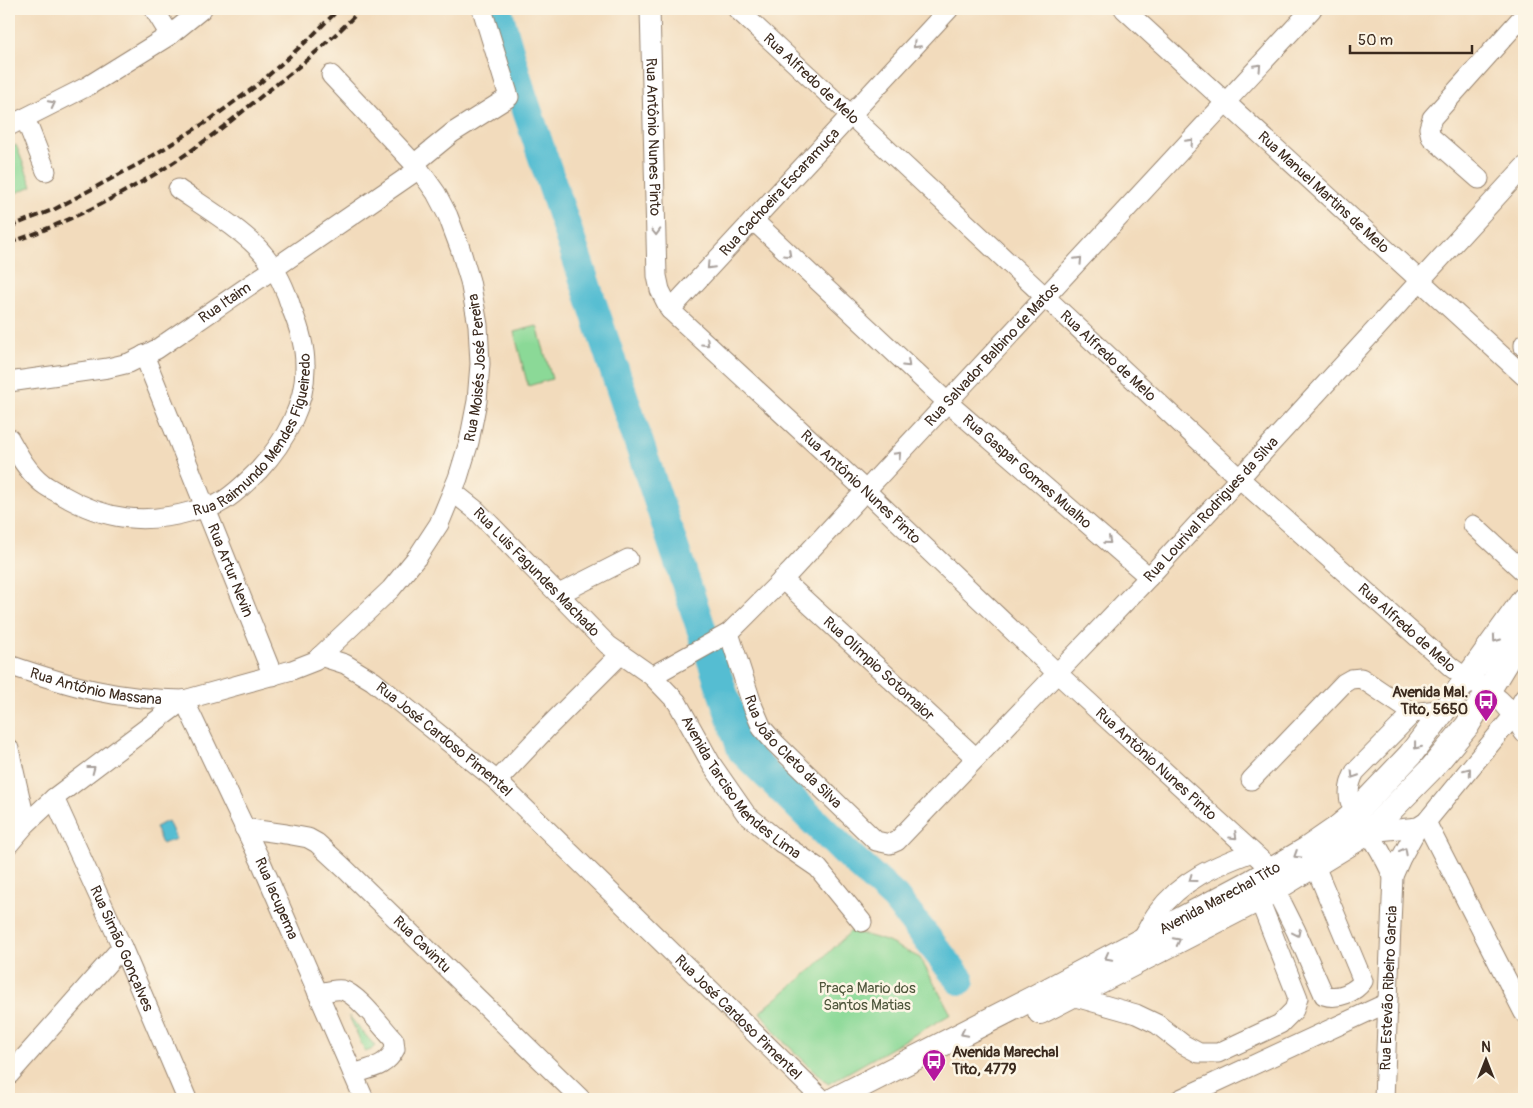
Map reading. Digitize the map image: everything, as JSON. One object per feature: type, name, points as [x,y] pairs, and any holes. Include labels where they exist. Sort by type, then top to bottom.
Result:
[{"type":"main road","name":"Avenida Marechal Tito","points":[[869,1099],[1072,996],[1269,886],[1354,814],[1410,755],[1524,599]]},
{"type":"main road","name":"Avenida Marechal Tito","points":[[835,1099],[1033,998],[1141,940],[1315,866],[1369,832],[1432,768],[1467,726],[1524,632]]},
{"type":"street","points":[[154,9],[170,34]]},
{"type":"street","points":[[46,171],[17,122],[88,86],[170,34],[202,9]]},
{"type":"street","name":"Rua Itaim","points":[[9,382],[108,368],[129,363],[144,355],[185,330],[274,269],[417,166],[452,134],[509,96],[482,9]]},
{"type":"street","name":"Rua Antônio Nunes Pinto","points":[[650,9],[657,276],[660,290],[670,310],[865,490],[1057,673],[1252,852],[1269,886]]},
{"type":"street","name":"Rua Alfredo de Melo","points":[[737,9],[1239,478],[1452,668],[1466,679],[1497,697],[1514,715],[1524,733]]},
{"type":"street","name":"Rua Salvador Balbino de Matos","points":[[652,676],[724,636],[782,579],[1312,9]]},
{"type":"street","name":"Rua Manuel Martins de Melo","points":[[1127,10],[1225,103],[1524,376]]},
{"type":"street","name":"Rua Cachoeira Escaramuça","points":[[670,310],[851,114],[941,12]]},
{"type":"street","points":[[1479,179],[1431,137],[1429,128],[1432,118],[1524,15]]},
{"type":"street","name":"Rua Moisés José Pereira","points":[[320,656],[390,589],[418,556],[439,524],[453,492],[468,442],[477,401],[480,364],[478,325],[470,281],[448,216],[436,193],[417,166],[331,75]]},
{"type":"street","name":"Rua Lourival Rodrigues da Silva","points":[[890,844],[897,841],[1149,577],[1524,167]]},
{"type":"street","name":"Rua Raimundo Mendes Figueiredo","points":[[9,438],[22,462],[42,484],[82,507],[111,516],[136,519],[168,517],[218,504],[245,484],[274,454],[292,423],[302,390],[305,365],[301,334],[284,285],[264,255],[245,237],[178,189]]},
{"type":"street","name":"Rua Gaspar Gomes Mualho","points":[[753,220],[947,402],[1149,577]]},
{"type":"street","name":"Rua Artur Nevin","points":[[144,355],[273,676]]},
{"type":"street","name":"Rua Luis Fagundes Machado","points":[[453,492],[477,511],[608,645],[621,654]]},
{"type":"street","points":[[1473,525],[1524,572]]},
{"type":"street","points":[[559,594],[628,559]]},
{"type":"street","name":"Rua Olímpio Sotomaior","points":[[782,579],[976,758]]},
{"type":"street","name":"Rua João Cleto da Silva","points":[[724,636],[742,675],[762,728],[775,743],[876,841],[890,844]]},
{"type":"street","points":[[497,781],[621,654]]},
{"type":"street","name":"Avenida Tarciso Mendes Lima","points":[[621,654],[652,676],[677,702],[712,765],[746,814],[780,842],[818,868],[862,922]]},
{"type":"street","points":[[9,844],[26,824],[54,798],[184,700],[304,667],[320,656]]},
{"type":"street","name":"Rua José Cardoso Pimentel","points":[[320,656],[345,664],[373,681],[497,781],[822,1099]]},
{"type":"street","name":"Rua Antônio Massana","points":[[9,665],[88,690],[154,700],[184,700]]},
{"type":"street","points":[[1251,780],[1344,683],[1351,679],[1361,678],[1412,713]]},
{"type":"street","name":"Rua Estevão Ribeiro Garcia","points":[[1384,1099],[1393,876],[1401,858],[1422,824],[1514,715],[1524,698]]},
{"type":"street","name":"Rua Iacupema","points":[[184,700],[244,828],[364,1099]]},
{"type":"street","points":[[1393,876],[1369,832],[1354,814],[1349,784],[1355,772],[1412,713],[1445,709]]},
{"type":"street","points":[[9,749],[26,824]]},
{"type":"street","name":"Rua Simão Gonçalves","points":[[54,798],[122,947],[187,1099]]},
{"type":"street","points":[[1369,832],[1422,824],[1524,1013]]},
{"type":"street","name":"Rua Cavintu","points":[[244,828],[298,836],[317,843],[581,1099]]},
{"type":"street","points":[[1141,940],[1158,912],[1190,880],[1206,871],[1252,852]]},
{"type":"street","points":[[1269,886],[1296,931],[1324,995],[1331,998],[1358,988],[1363,981],[1315,866]]},
{"type":"street","points":[[1072,996],[1136,1014],[1156,1024],[1184,1045],[1199,1053],[1218,1053],[1280,1024],[1294,1010],[1298,998],[1269,886]]},
{"type":"street","points":[[9,1075],[122,947]]},
{"type":"street","points":[[318,994],[329,990],[342,990],[354,997],[394,1040],[395,1049],[390,1059],[379,1066],[353,1074]]},
{"type":"street","points":[[1180,1099],[1387,1003]]},
{"type":"green space","points":[[16,145],[32,186],[9,196],[9,148]]},
{"type":"green space","points":[[537,326],[552,379],[528,386],[514,332]]},
{"type":"green space","name":"Praça Mario dos Santos Matias","points":[[851,931],[886,941],[920,958],[951,1014],[828,1084],[780,1038],[760,1012],[811,970]]},
{"type":"green space","points":[[349,1016],[375,1046],[371,1050],[365,1052]]},
{"type":"water","points":[[168,821],[176,839],[162,844],[155,827]]},
{"type":"waterway","points":[[497,9],[520,89],[742,750],[843,850],[895,898],[960,980]]},
{"type":"railway","points":[[9,227],[55,209],[146,160],[211,119],[260,83],[339,9]]},
{"type":"railway","points":[[9,243],[85,212],[157,173],[185,155],[302,64],[361,9]]},
{"type":"place","name":"Avenida Mal. Tito, 5650","points":[[1486,722]]},
{"type":"place","name":"Avenida Marechal Tito, 4779","points":[[934,1082]]}]
